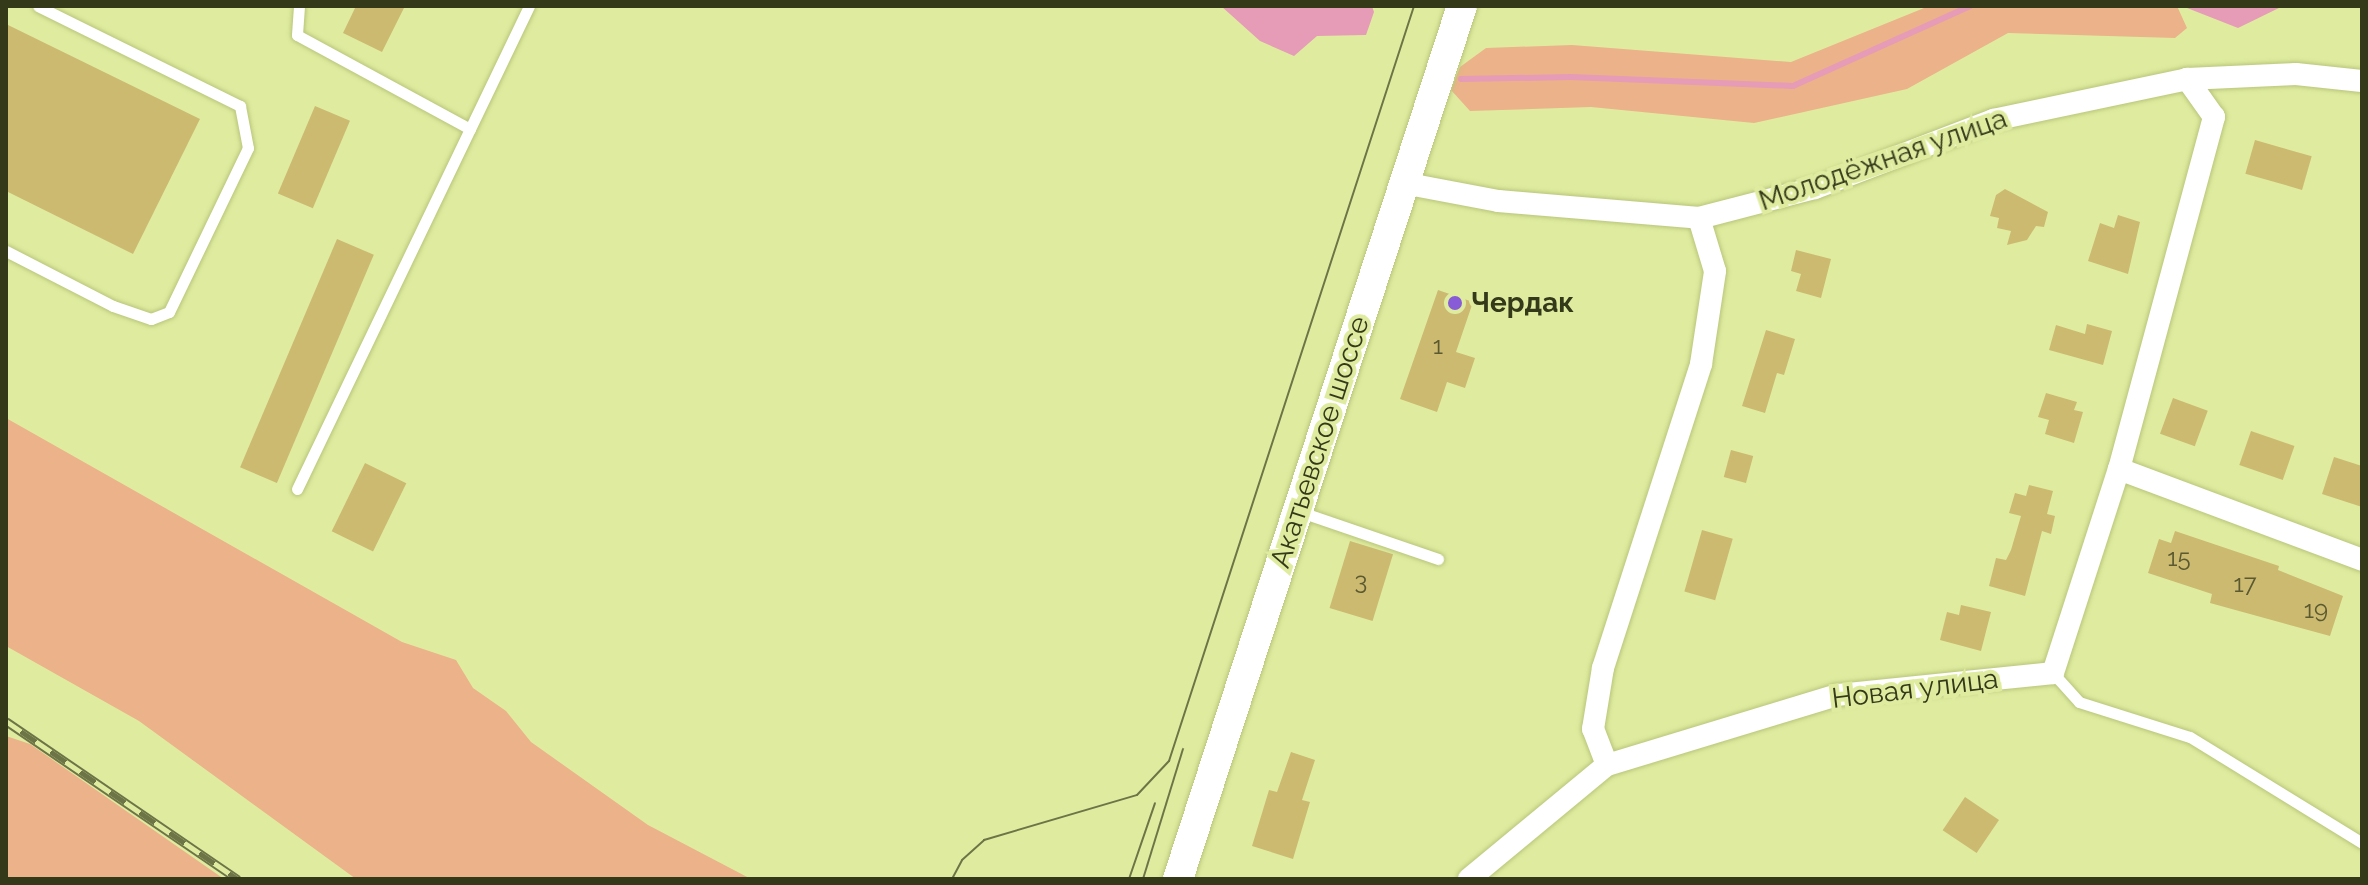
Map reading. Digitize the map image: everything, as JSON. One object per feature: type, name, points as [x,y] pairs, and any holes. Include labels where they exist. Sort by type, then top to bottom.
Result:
[{"type":"main road","name":"Акатьевское шоссе","points":[[1178,879],[1462,6]]},
{"type":"street","name":"Молодёжная улица","points":[[1403,183],[1498,201],[1699,218],[1815,188],[1993,120],[2187,79],[2296,74],[2362,81]]},
{"type":"street","points":[[2053,673],[2119,469],[2214,117],[2187,79]]},
{"type":"street","points":[[1607,765],[1593,729],[1603,668],[1701,364],[1715,271],[1699,218]]},
{"type":"street","points":[[2119,469],[2362,560]]},
{"type":"street","name":"Новая улица","points":[[1469,879],[1607,765],[1837,695],[2053,673]]},
{"type":"lane","points":[[6,251],[113,306],[151,319],[169,312],[248,148],[240,106],[38,6]]},
{"type":"lane","points":[[299,6],[297,35],[470,129]]},
{"type":"lane","points":[[297,489],[529,6]]},
{"type":"lane","points":[[1297,511],[1438,559]]},
{"type":"lane","points":[[2053,673],[2079,702],[2190,737],[2362,843]]},
{"type":"shaded area","points":[[1221,6],[1372,6],[1374,12],[1366,35],[1317,36],[1294,56],[1260,41]]},
{"type":"shaded area","points":[[1929,6],[2177,6],[2187,28],[2175,38],[2008,33],[1907,89],[1754,123],[1591,107],[1470,111],[1451,90],[1460,67],[1486,48],[1572,45],[1791,62]]},
{"type":"shaded area","points":[[2182,6],[2283,6],[2238,28]]},
{"type":"shaded area","points":[[6,418],[402,642],[456,660],[473,688],[506,711],[531,742],[648,825],[751,879],[356,879],[139,721],[6,646]]},
{"type":"shaded area","points":[[6,736],[30,744],[224,879],[6,879]]},
{"type":"building","points":[[356,6],[405,6],[382,52],[343,33]]},
{"type":"building","points":[[6,24],[200,119],[133,254],[6,191]]},
{"type":"building","points":[[315,106],[350,121],[313,208],[278,193]]},
{"type":"building","points":[[2255,140],[2312,156],[2302,190],[2245,174]]},
{"type":"building","points":[[2005,189],[2048,212],[2044,227],[2036,226],[2027,240],[2007,245],[2011,231],[1997,228],[1999,218],[1990,216],[1996,195]]},
{"type":"building","points":[[2118,215],[2140,222],[2128,274],[2088,261],[2100,223],[2114,228]]},
{"type":"building","points":[[337,239],[374,255],[277,483],[240,467]]},
{"type":"building","points":[[1796,250],[1831,259],[1821,298],[1796,291],[1801,274],[1791,271]]},
{"type":"building","points":[[1438,290],[1473,302],[1456,352],[1475,358],[1465,388],[1447,382],[1437,412],[1400,399]]},
{"type":"building","points":[[2087,324],[2112,331],[2103,365],[2049,350],[2056,325],[2085,334]]},
{"type":"building","points":[[1766,330],[1795,339],[1784,375],[1777,373],[1765,413],[1742,406]]},
{"type":"building","points":[[2046,393],[2077,402],[2074,410],[2083,412],[2074,443],[2045,434],[2049,420],[2038,417]]},
{"type":"building","points":[[2173,398],[2208,411],[2195,446],[2160,434]]},
{"type":"building","points":[[2251,431],[2294,446],[2283,480],[2239,465]]},
{"type":"building","points":[[1731,450],[1753,456],[1746,483],[1724,477]]},
{"type":"building","points":[[2334,457],[2362,466],[2362,507],[2322,494]]},
{"type":"building","points":[[365,463],[406,483],[373,551],[332,531]]},
{"type":"building","points":[[2029,485],[2053,491],[2047,514],[2055,516],[2051,534],[2042,531],[2025,596],[1989,586],[1996,558],[2006,560],[2021,516],[2009,513],[2015,493],[2026,496]]},
{"type":"building","points":[[1702,530],[1733,539],[1715,600],[1684,592]]},
{"type":"building","points":[[2175,531],[2279,566],[2278,570],[2343,596],[2330,636],[2210,603],[2212,594],[2148,573],[2159,539],[2171,543]]},
{"type":"building","points":[[1350,541],[1393,554],[1373,621],[1330,608]]},
{"type":"building","points":[[1961,605],[1991,612],[1981,651],[1940,640],[1947,612],[1959,615]]},
{"type":"building","points":[[1291,752],[1315,760],[1302,800],[1310,802],[1293,859],[1252,846],[1269,790],[1277,792]]},
{"type":"building","points":[[1965,797],[1999,820],[1977,853],[1943,830]]},
{"type":"waterway","points":[[1461,79],[1571,77],[1793,86],[1970,6]]},
{"type":"tram line","points":[[952,879],[962,860],[984,840],[1137,795],[1169,761],[1414,6]]},
{"type":"tram line","points":[[1143,879],[1183,749]]},
{"type":"tram line","points":[[1129,879],[1155,803]]},
{"type":"railway","points":[[6,721],[238,879]]},
{"type":"place","name":"Чердак","points":[[1455,303]]}]
